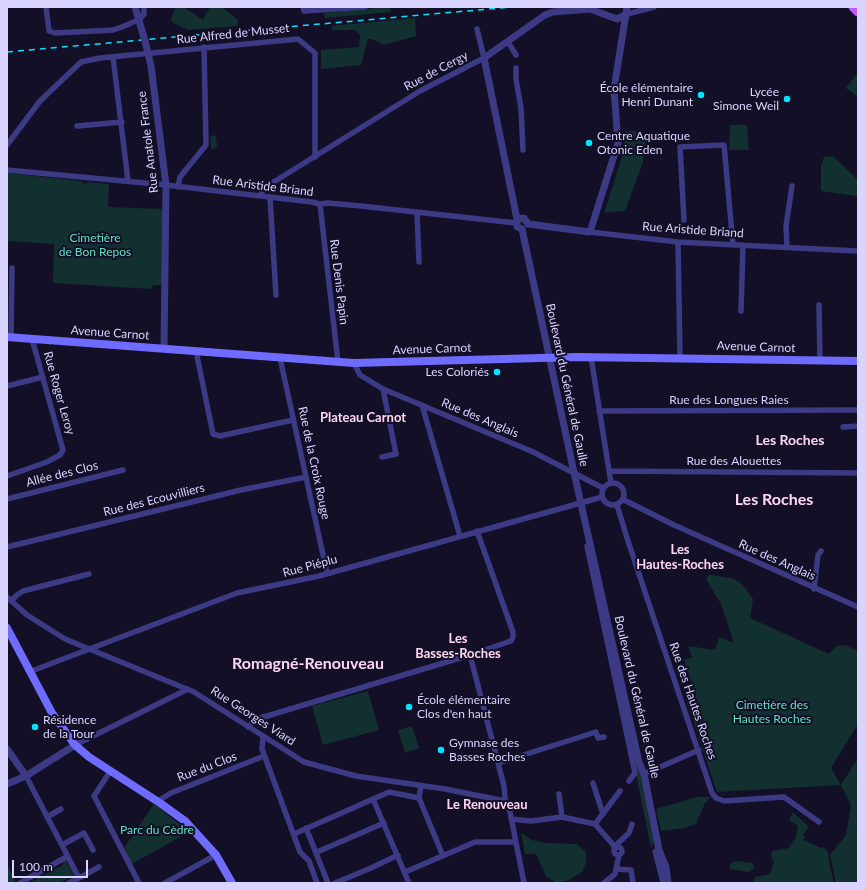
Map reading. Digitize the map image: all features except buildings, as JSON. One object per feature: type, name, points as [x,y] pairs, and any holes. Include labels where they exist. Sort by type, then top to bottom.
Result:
[{"type":"main road","points":[[853,7],[858,12]]},
{"type":"main road","name":"Avenue Carnot","points":[[9,337],[354,363],[591,357],[680,357],[858,361]]},
{"type":"main road","points":[[7,628],[52,713],[75,745],[89,757],[111,770],[188,824],[216,855],[232,883]]},
{"type":"street","points":[[46,7],[49,31],[55,34],[113,30],[140,19],[144,14],[144,7]]},
{"type":"street","name":"Rue Anatole France","points":[[135,7],[140,19],[148,54],[166,185],[164,349]]},
{"type":"street","points":[[303,9],[365,7]]},
{"type":"street","points":[[625,28],[617,18],[627,10],[654,7]]},
{"type":"street","name":"Rue de Cergy","points":[[260,196],[264,188],[420,91],[484,58],[545,15],[553,12],[590,9],[617,18]]},
{"type":"street","points":[[590,232],[618,143],[614,89],[627,10]]},
{"type":"street","points":[[477,28],[518,228],[525,226]]},
{"type":"street","name":"Rue Alfred de Musset","points":[[7,145],[40,101],[81,62],[204,47],[298,39],[315,53],[315,157]]},
{"type":"street","points":[[508,42],[516,55]]},
{"type":"street","points":[[178,187],[180,177],[206,145],[204,47]]},
{"type":"street","points":[[113,57],[128,181]]},
{"type":"street","points":[[516,68],[516,79],[521,108],[522,150]]},
{"type":"street","points":[[78,126],[122,122]]},
{"type":"street","points":[[684,220],[680,147],[724,145],[733,245]]},
{"type":"street","name":"Rue Aristide Briand","points":[[7,170],[166,185],[320,204],[328,203],[517,221],[524,218],[525,226],[678,242],[858,251]]},
{"type":"street","points":[[787,247],[786,226],[792,186]]},
{"type":"street","points":[[270,197],[276,295]]},
{"type":"street","name":"Rue Denis Papin","points":[[320,204],[338,362]]},
{"type":"street","points":[[417,212],[419,262]]},
{"type":"street","name":"Boulevard du Général de Gaulle","points":[[525,226],[574,474],[639,762],[644,774],[661,855],[666,867],[668,883]]},
{"type":"street","points":[[678,242],[680,357]]},
{"type":"street","points":[[741,310],[743,245]]},
{"type":"street","points":[[9,337],[12,268]]},
{"type":"street","points":[[819,305],[820,361]]},
{"type":"street","name":"Rue Roger Leroy","points":[[7,476],[47,462],[62,453],[63,446],[32,339]]},
{"type":"street","points":[[196,351],[213,434],[220,436],[293,420]]},
{"type":"street","points":[[591,357],[611,483]]},
{"type":"street","name":"Rue de la Croix Rouge","points":[[280,358],[327,573]]},
{"type":"street","name":"Rue des Anglais","points":[[354,363],[360,375],[383,389],[531,451],[603,488]]},
{"type":"street","points":[[7,386],[43,377]]},
{"type":"street","points":[[382,457],[396,454],[383,389]]},
{"type":"street","points":[[422,405],[460,536]]},
{"type":"street","name":"Rue des Longues Raies","points":[[599,411],[858,410]]},
{"type":"street","points":[[843,427],[858,426]]},
{"type":"street","name":"Allée des Clos","points":[[7,499],[123,470]]},
{"type":"street","name":"Rue des Alouettes","points":[[609,471],[858,473]]},
{"type":"street","name":"Rue des Ecouvilliers","points":[[7,547],[233,492],[306,477]]},
{"type":"street","points":[[611,483],[618,484],[624,489],[624,500],[617,505],[608,504],[602,497],[603,488],[611,483]]},
{"type":"street","name":"Rue Piéplu","points":[[29,672],[237,593],[281,585],[327,573],[602,497]]},
{"type":"street","name":"Rue des Anglais","points":[[624,500],[674,526],[814,589],[858,607]]},
{"type":"street","name":"Rue des Hautes Roches","points":[[617,505],[630,549],[699,750],[712,793],[716,798],[724,801],[784,797],[819,822]]},
{"type":"street","points":[[248,727],[256,719],[508,643],[513,637],[476,531]]},
{"type":"street","name":"Boulevard du Général de Gaulle","points":[[591,545],[587,546],[635,773],[629,781]]},
{"type":"street","points":[[814,589],[818,555],[821,550]]},
{"type":"street","points":[[9,599],[23,592],[90,574]]},
{"type":"street","name":"Rue Georges Viard","points":[[9,599],[27,615],[65,639],[188,689],[304,762],[326,769],[506,801]]},
{"type":"street","points":[[470,655],[505,791],[524,883]]},
{"type":"street","points":[[7,784],[26,776],[75,745],[188,689]]},
{"type":"street","points":[[498,764],[596,732],[598,738],[604,737]]},
{"type":"street","points":[[263,736],[262,749],[264,756],[300,852],[309,861],[317,883]]},
{"type":"street","points":[[7,749],[26,776],[79,878]]},
{"type":"street","points":[[644,774],[699,750]]},
{"type":"street","name":"Rue du Clos","points":[[158,802],[171,793],[264,756]]},
{"type":"street","points":[[111,770],[94,796],[140,883]]},
{"type":"street","points":[[593,783],[603,814]]},
{"type":"street","points":[[421,786],[419,798],[443,856]]},
{"type":"street","points":[[595,824],[620,791]]},
{"type":"street","points":[[294,834],[389,792],[419,798]]},
{"type":"street","points":[[559,794],[562,816]]},
{"type":"street","points":[[373,799],[410,883]]},
{"type":"street","points":[[47,817],[61,809]]},
{"type":"street","points":[[511,819],[531,821],[562,816],[595,824],[615,848],[622,850],[619,855],[615,874],[604,883]]},
{"type":"street","points":[[317,852],[384,823]]},
{"type":"street","points":[[615,848],[629,833],[632,824]]},
{"type":"street","points":[[306,828],[317,852],[328,883]]},
{"type":"street","name":"Boulevard du Général de Gaulle","points":[[656,831],[657,857],[664,883]]},
{"type":"street","points":[[62,846],[84,833],[93,850]]},
{"type":"street","points":[[405,872],[475,842],[516,842]]},
{"type":"street","points":[[165,883],[216,855]]},
{"type":"street","points":[[335,883],[398,855]]},
{"type":"street","points":[[20,883],[68,856]]},
{"type":"street","points":[[72,882],[99,868]]},
{"type":"street","points":[[617,869],[631,870],[633,883]]},
{"type":"green space","points":[[178,7],[183,7],[203,20],[210,7],[222,7],[238,20],[237,26],[188,30],[172,22],[171,19],[175,9]]},
{"type":"green space","points":[[390,7],[391,12],[325,18],[324,13]]},
{"type":"green space","points":[[415,18],[416,36],[383,45],[372,39],[368,39],[361,65],[321,69],[321,50],[359,47],[360,35],[355,30],[332,30],[331,26]]},
{"type":"green space","points":[[858,72],[858,97],[846,88]]},
{"type":"green space","points":[[730,125],[747,125],[749,150],[729,150]]},
{"type":"green space","points":[[625,131],[636,131],[646,140],[643,162],[625,211],[604,213],[624,150]]},
{"type":"green space","points":[[213,135],[216,136],[217,146],[213,150],[211,148],[210,137]]},
{"type":"green space","points":[[833,156],[858,180],[857,196],[821,191],[821,166],[824,157]]},
{"type":"green space","name":"Cimetière de Bon Repos","points":[[7,173],[81,181],[86,184],[88,182],[109,184],[108,207],[162,209],[162,285],[153,285],[152,289],[53,283],[54,244],[7,241]]},
{"type":"green space","name":"Cimetière des Hautes Roches","points":[[709,575],[732,578],[743,585],[753,599],[750,618],[829,654],[836,646],[845,645],[858,651],[858,724],[831,768],[841,785],[717,792],[687,702],[696,695],[684,660],[692,657],[688,646],[715,650],[719,637],[734,643],[721,604],[706,579]]},
{"type":"green space","points":[[615,671],[642,779],[654,841],[651,848]]},
{"type":"green space","points":[[368,691],[379,730],[323,745],[312,706]]},
{"type":"green space","points":[[412,726],[419,748],[405,753],[398,730]]},
{"type":"green space","points":[[858,758],[858,883],[836,883],[830,855],[846,835],[851,806],[841,785]]},
{"type":"green space","points":[[697,797],[711,797],[705,803],[696,824],[684,828],[661,831],[656,809]]},
{"type":"green space","name":"Parc du Cèdre","points":[[154,804],[189,832],[132,864],[124,848]]},
{"type":"green space","points":[[793,812],[809,827],[803,835],[805,837],[803,840],[821,848],[823,847],[828,852],[834,883],[753,883],[755,877],[770,874],[774,862],[771,857],[772,851],[789,848],[796,836],[798,826],[789,820]]},
{"type":"green space","points":[[521,833],[532,840],[546,843],[577,844],[586,852],[586,863],[582,872],[569,880],[557,883],[546,876],[536,854],[525,854]]},
{"type":"green space","points":[[66,860],[74,875],[59,883],[29,883],[63,865],[63,862]]},
{"type":"green space","points":[[736,861],[753,863],[754,869],[748,872],[730,869],[730,864]]},
{"type":"green space","points":[[7,863],[16,883],[7,883]]},
{"type":"railway","points":[[7,52],[511,7]]},
{"type":"place","name":"École élémentaire Henri Dunant","points":[[701,95]]},
{"type":"place","name":"Lycée Simone Weil","points":[[787,99]]},
{"type":"place","name":"Centre Aquatique Otonic Eden","points":[[589,143]]},
{"type":"place","name":"Les Coloriés","points":[[497,372]]},
{"type":"place","name":"École élémentaire Clos d'en haut","points":[[409,707]]},
{"type":"place","name":"Résidence de la Tour","points":[[35,727]]},
{"type":"place","name":"Gymnase des Basses Roches","points":[[441,750]]},
{"type":"district","name":"Plateau Carnot","points":[[363,418]]},
{"type":"district","name":"Les Roches","points":[[790,440]]},
{"type":"district","name":"Les Roches","points":[[774,500]]},
{"type":"district","name":"Les Hautes-Roches","points":[[680,558]]},
{"type":"district","name":"Les Basses-Roches","points":[[458,646]]},
{"type":"district","name":"Romagné-Renouveau","points":[[308,664]]},
{"type":"district","name":"Le Renouveau","points":[[487,805]]}]
